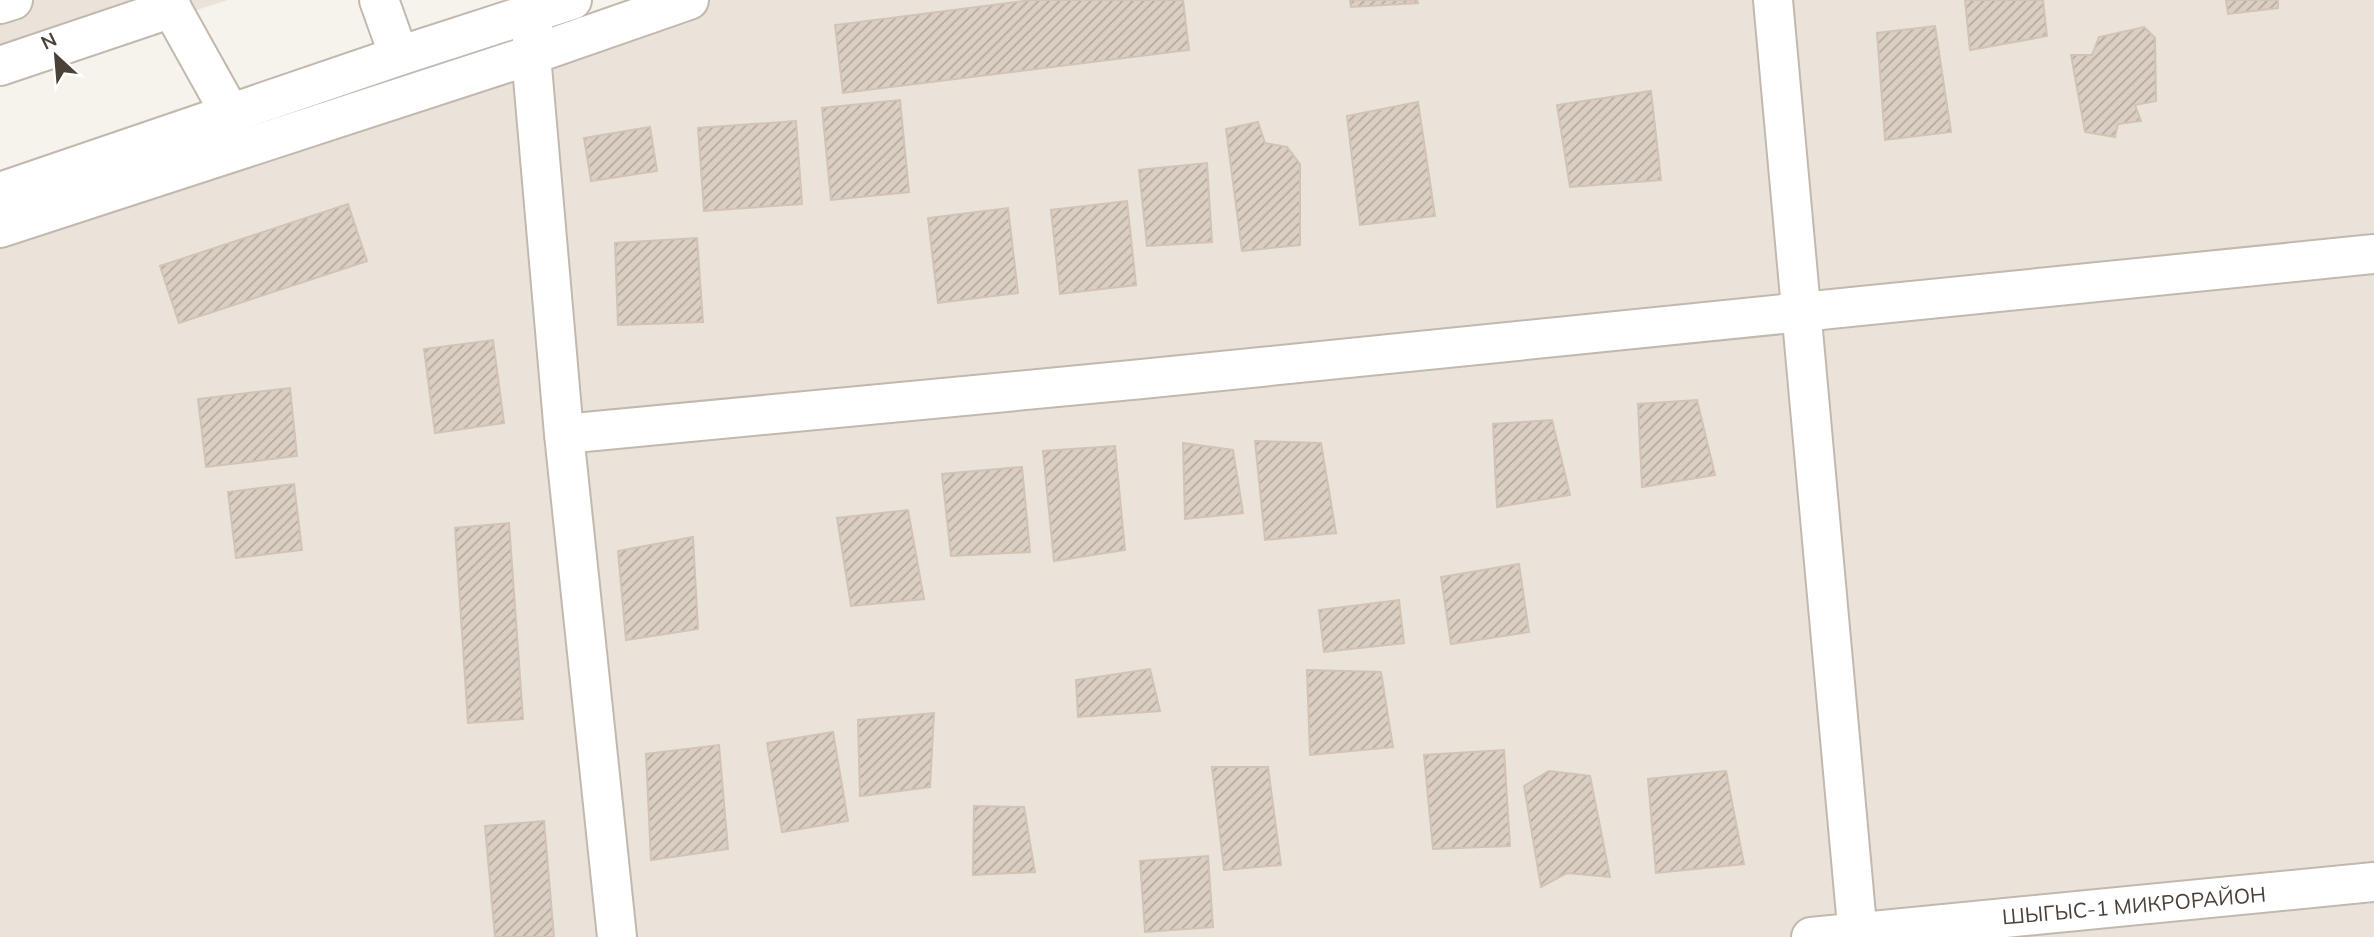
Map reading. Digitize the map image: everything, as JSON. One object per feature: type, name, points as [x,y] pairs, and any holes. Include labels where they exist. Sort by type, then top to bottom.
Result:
[{"type":"street","points":[[0,4],[13,0]]},
{"type":"street","points":[[379,0],[399,56]]},
{"type":"street","points":[[0,192],[399,56],[533,6],[572,0]]},
{"type":"street","points":[[0,228],[530,55],[689,0]]},
{"type":"street","points":[[1773,0],[1858,934]]},
{"type":"street","points":[[0,66],[169,4],[230,113]]},
{"type":"street","points":[[533,6],[530,55],[564,434],[617,937]]},
{"type":"street","points":[[564,434],[1129,380],[2374,254]]},
{"type":"street","name":"ШЫГЫС-1 МИКРОРАЙОН","points":[[1811,937],[2374,882]]},
{"type":"shaded area","points":[[0,0],[228,0],[0,73]]},
{"type":"shaded area","points":[[711,0],[2374,0],[2374,937],[0,937],[0,230]]},
{"type":"building","points":[[1032,0],[1183,0],[1189,50],[843,93],[835,25]]},
{"type":"building","points":[[1350,0],[1417,0],[1418,3],[1351,7]]},
{"type":"building","points":[[1965,0],[2043,0],[2047,36],[1970,50]]},
{"type":"building","points":[[2226,0],[2278,0],[2278,8],[2228,14]]},
{"type":"building","points":[[1935,26],[1951,132],[1885,140],[1877,33]]},
{"type":"building","points":[[2144,27],[2155,38],[2156,101],[2135,105],[2141,121],[2118,124],[2115,137],[2085,132],[2071,55],[2092,55],[2099,37]]},
{"type":"building","points":[[1651,91],[1661,180],[1570,187],[1557,105]]},
{"type":"building","points":[[900,100],[909,192],[831,200],[822,108]]},
{"type":"building","points":[[1418,102],[1435,216],[1360,225],[1347,116]]},
{"type":"building","points":[[796,121],[802,204],[704,211],[698,128]]},
{"type":"building","points":[[1258,122],[1265,143],[1287,147],[1300,164],[1300,245],[1242,251],[1226,129]]},
{"type":"building","points":[[650,127],[657,171],[591,181],[584,138]]},
{"type":"building","points":[[1207,163],[1212,242],[1147,246],[1139,170]]},
{"type":"building","points":[[1127,201],[1136,285],[1060,294],[1051,210]]},
{"type":"building","points":[[348,204],[367,261],[179,323],[160,266]]},
{"type":"building","points":[[1008,208],[1018,293],[938,303],[928,218]]},
{"type":"building","points":[[697,238],[703,322],[618,325],[615,243]]},
{"type":"building","points":[[493,340],[504,423],[435,433],[424,349]]},
{"type":"building","points":[[290,388],[297,456],[206,467],[198,399]]},
{"type":"building","points":[[1697,400],[1715,475],[1642,487],[1638,404]]},
{"type":"building","points":[[1552,420],[1570,495],[1497,507],[1493,424]]},
{"type":"building","points":[[1255,441],[1321,443],[1336,533],[1265,540]]},
{"type":"building","points":[[1183,443],[1233,450],[1243,513],[1185,519]]},
{"type":"building","points":[[1115,446],[1125,550],[1054,561],[1043,451]]},
{"type":"building","points":[[1022,467],[1030,552],[951,556],[942,474]]},
{"type":"building","points":[[294,484],[302,550],[236,558],[228,492]]},
{"type":"building","points":[[908,510],[924,599],[851,606],[837,518]]},
{"type":"building","points":[[509,523],[523,719],[468,723],[455,528]]},
{"type":"building","points":[[693,537],[698,629],[626,640],[618,551]]},
{"type":"building","points":[[1519,564],[1529,632],[1451,644],[1441,577]]},
{"type":"building","points":[[1399,600],[1404,643],[1324,652],[1319,610]]},
{"type":"building","points":[[1150,669],[1160,711],[1078,717],[1076,680]]},
{"type":"building","points":[[1307,670],[1381,672],[1393,747],[1310,755]]},
{"type":"building","points":[[934,713],[930,787],[860,796],[858,720]]},
{"type":"building","points":[[833,732],[848,821],[782,832],[767,743]]},
{"type":"building","points":[[719,745],[728,849],[651,860],[646,754]]},
{"type":"building","points":[[1504,750],[1510,846],[1433,849],[1424,755]]},
{"type":"building","points":[[1212,767],[1268,767],[1281,865],[1224,870]]},
{"type":"building","points":[[1549,771],[1590,776],[1610,877],[1567,873],[1541,887],[1524,786]]},
{"type":"building","points":[[1726,771],[1744,864],[1656,873],[1648,779]]},
{"type":"building","points":[[974,806],[1024,807],[1035,872],[973,875]]},
{"type":"building","points":[[544,821],[554,937],[495,937],[485,826]]},
{"type":"building","points":[[1208,856],[1213,927],[1145,932],[1140,861]]}]
